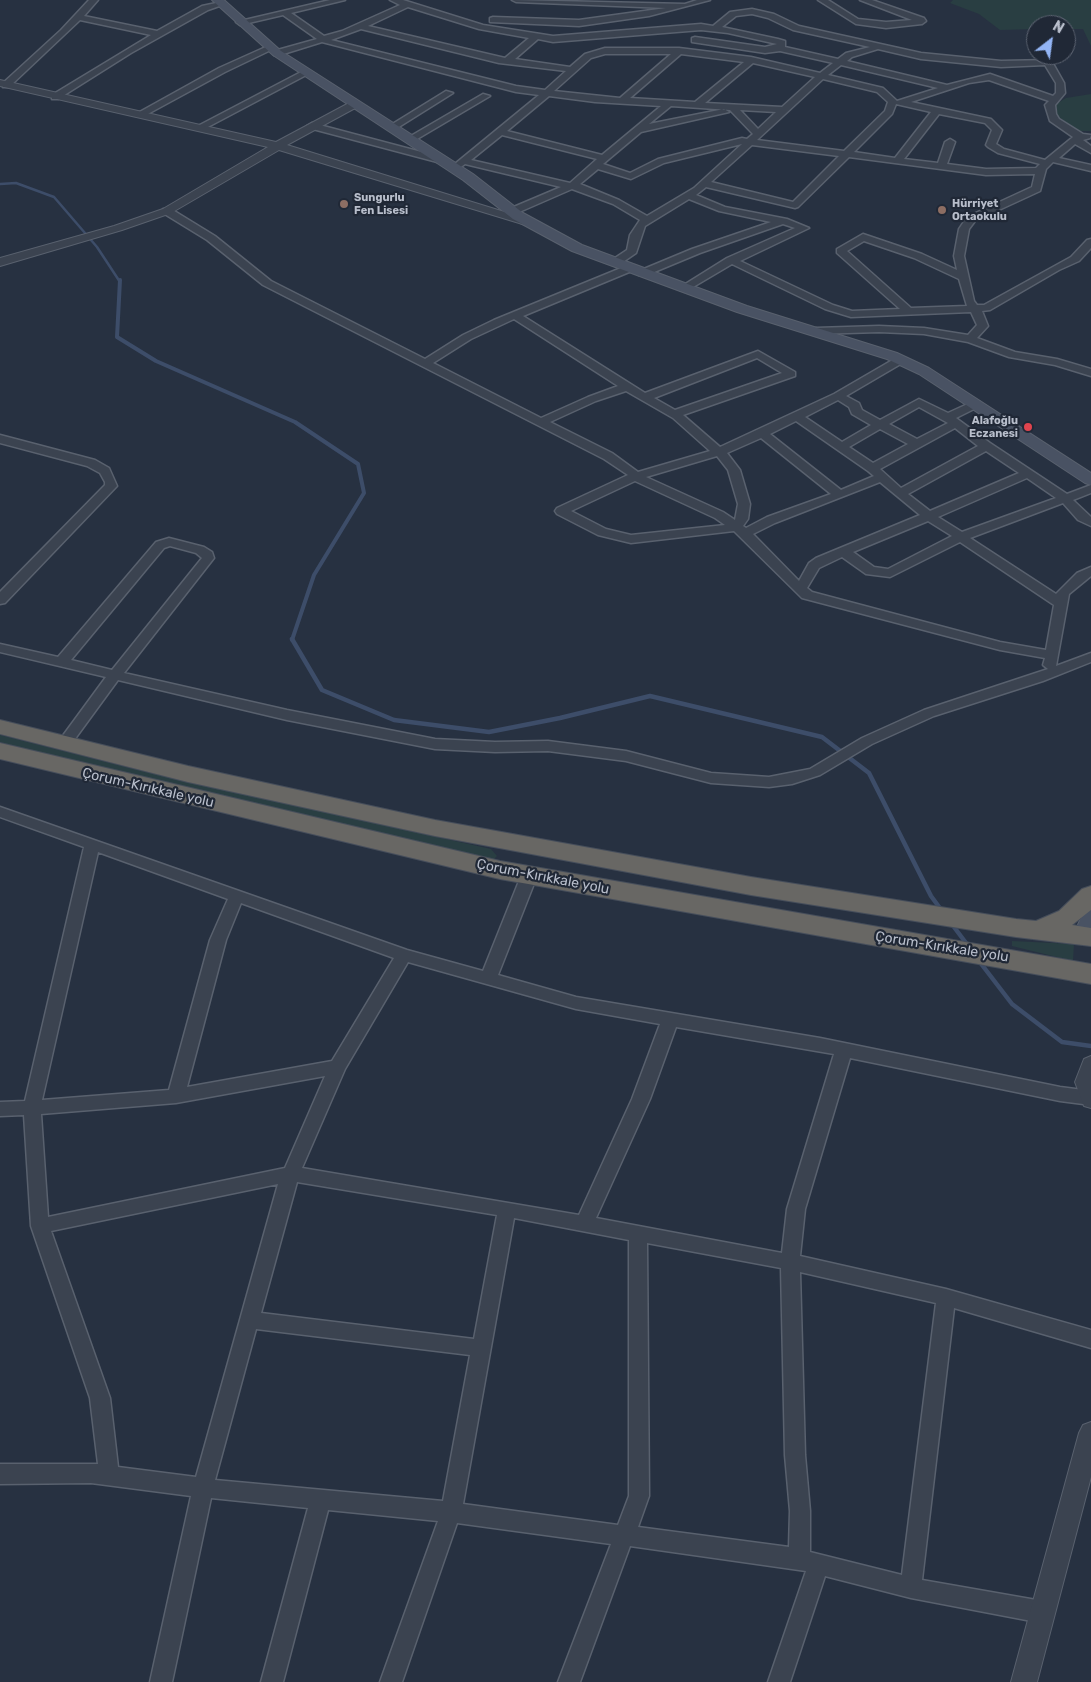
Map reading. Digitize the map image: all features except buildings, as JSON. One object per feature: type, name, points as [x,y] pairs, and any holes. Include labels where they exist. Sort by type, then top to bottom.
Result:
[{"type":"highway","name":"Çorum-Kırıkkale yolu","points":[[0,727],[197,776],[435,828],[878,907],[1026,929],[1089,930]]},
{"type":"highway","name":"Çorum-Kırıkkale yolu","points":[[0,751],[529,876],[887,938],[1015,958],[1088,974]]},
{"type":"highway","points":[[1026,929],[1068,917],[1091,895]]},
{"type":"highway","points":[[1088,974],[1082,948],[1089,930]]},
{"type":"main road","points":[[219,2],[274,51],[306,73],[441,160],[459,165],[513,211],[577,248],[778,321],[816,331],[900,360],[924,371],[1091,480]]},
{"type":"street","points":[[3,84],[78,17],[94,0]]},
{"type":"street","points":[[240,22],[341,0]]},
{"type":"street","points":[[394,0],[482,27],[553,39],[687,28],[715,28],[775,40],[782,43],[780,48]]},
{"type":"street","points":[[516,0],[667,2],[685,6]]},
{"type":"street","points":[[462,20],[579,23],[649,14],[706,0]]},
{"type":"street","points":[[822,0],[856,21],[886,25],[922,21],[864,0]]},
{"type":"street","points":[[55,96],[158,34],[219,2]]},
{"type":"street","points":[[141,114],[222,70],[274,51],[324,40],[406,5]]},
{"type":"street","points":[[715,28],[732,14],[752,11],[771,16],[796,28],[833,32],[853,42],[878,48],[976,63],[1048,62],[1060,83],[1061,93],[1050,105],[1051,114],[1055,121],[1083,137],[1091,150]]},
{"type":"street","points":[[284,12],[324,40],[507,87],[622,101],[785,110]]},
{"type":"street","points":[[78,17],[158,34]]},
{"type":"street","points":[[844,25],[856,21]]},
{"type":"street","points":[[359,26],[507,61],[541,64],[572,70]]},
{"type":"street","points":[[507,61],[536,36]]},
{"type":"street","points":[[695,40],[765,50],[780,48],[946,87]]},
{"type":"street","points":[[616,262],[632,251],[635,235],[641,224],[704,183],[822,76],[849,55],[878,48]]},
{"type":"street","points":[[459,165],[588,56],[605,51],[679,51],[751,60],[880,90],[897,103],[988,121],[997,130],[991,145],[1001,151],[1046,165]]},
{"type":"street","points":[[622,101],[679,51]]},
{"type":"street","points":[[697,105],[751,60]]},
{"type":"street","points":[[201,127],[306,73]]},
{"type":"street","points":[[704,183],[795,205],[848,155],[897,103],[967,80],[990,77],[1055,100]]},
{"type":"street","points":[[3,84],[201,127],[277,146],[538,226]]},
{"type":"street","points":[[391,128],[449,93]]},
{"type":"street","points":[[409,140],[486,96]]},
{"type":"street","points":[[513,211],[573,185],[669,103]]},
{"type":"street","points":[[0,262],[118,228],[167,211],[312,126],[353,105]]},
{"type":"street","points":[[635,131],[734,108]]},
{"type":"street","points":[[734,108],[758,134]]},
{"type":"street","points":[[897,161],[937,110]]},
{"type":"street","points":[[312,126],[441,160]]},
{"type":"street","points":[[500,132],[603,158]]},
{"type":"street","points":[[970,339],[983,326],[969,301],[959,256],[964,229],[971,219],[1037,189],[1046,165],[1083,137]]},
{"type":"street","points":[[595,166],[631,176],[661,161],[688,153],[738,141],[750,141],[986,172],[1046,165],[1091,168]]},
{"type":"street","points":[[941,167],[950,142]]},
{"type":"street","points":[[459,165],[573,185],[597,193],[646,220]]},
{"type":"street","points":[[684,288],[731,260],[804,228],[783,221],[730,211],[689,194]]},
{"type":"street","points":[[167,211],[211,238],[266,282],[608,456],[636,476],[719,515],[741,530],[799,589],[812,597],[876,615],[941,629],[1000,646],[1052,655]]},
{"type":"street","points":[[426,363],[474,334],[515,315],[637,270],[783,221]]},
{"type":"street","points":[[907,310],[842,251],[863,237],[918,256],[964,278]]},
{"type":"street","points":[[731,260],[829,307],[851,314],[974,307],[986,308],[1055,268],[1075,259],[1089,248]]},
{"type":"street","points":[[515,315],[627,387],[674,414],[719,452],[734,470],[744,504],[741,530]]},
{"type":"street","points":[[816,331],[878,329],[924,331],[970,339],[1013,355],[1057,362],[1089,370]]},
{"type":"street","points":[[645,397],[758,354],[791,374],[674,414]]},
{"type":"street","points":[[882,477],[840,495],[741,530],[631,539],[602,532],[561,511],[636,476],[719,452],[762,433],[838,396],[900,360]]},
{"type":"street","points":[[541,422],[592,399],[627,387]]},
{"type":"street","points":[[838,396],[855,405],[856,412],[917,444]]},
{"type":"street","points":[[841,447],[919,402],[952,420],[1026,474],[1065,498],[1082,517],[1091,522]]},
{"type":"street","points":[[872,468],[917,444],[976,404]]},
{"type":"street","points":[[796,416],[872,468],[900,494],[929,516],[1061,603]]},
{"type":"street","points":[[762,433],[840,495]]},
{"type":"street","points":[[0,439],[91,462],[105,471],[111,486],[0,600]]},
{"type":"street","points":[[900,494],[986,446]]},
{"type":"street","points":[[799,589],[808,580],[816,564],[1026,474]]},
{"type":"street","points":[[844,552],[871,571],[885,573],[960,537],[1091,489]]},
{"type":"street","points":[[61,663],[160,545],[169,542],[206,553],[208,558],[114,676],[64,744]]},
{"type":"street","points":[[1049,674],[1063,593],[1091,571]]},
{"type":"street","points":[[0,648],[287,716],[435,744],[496,747],[548,746],[626,756],[711,778],[769,782],[792,779],[829,764],[867,741],[929,713],[1049,674],[1091,657]]},
{"type":"street","points":[[0,812],[404,955],[576,1003],[844,1050],[1060,1094],[1090,1088]]},
{"type":"street","points":[[92,844],[32,1108],[40,1226],[100,1398],[108,1446],[108,1476]]},
{"type":"street","points":[[488,979],[529,876]]},
{"type":"street","points":[[176,1096],[220,934],[237,896]]},
{"type":"street","points":[[161,1682],[203,1488],[291,1174],[337,1067],[404,955]]},
{"type":"street","points":[[584,1224],[640,1099],[670,1019]]},
{"type":"street","points":[[799,1559],[800,1511],[795,1455],[790,1262],[796,1209],[844,1050]]},
{"type":"street","points":[[0,1108],[32,1108],[176,1096],[337,1067]]},
{"type":"street","points":[[40,1226],[291,1174],[506,1209],[790,1262],[946,1297],[1091,1338]]},
{"type":"street","points":[[392,1682],[451,1512],[506,1209]]},
{"type":"street","points":[[569,1682],[626,1536],[639,1496],[638,1234]]},
{"type":"street","points":[[911,1588],[946,1297]]},
{"type":"street","points":[[249,1320],[481,1348]]},
{"type":"street","points":[[1024,1682],[1089,1447]]},
{"type":"street","points":[[0,1474],[91,1473],[203,1488],[451,1512],[799,1559],[911,1588],[1042,1612]]},
{"type":"street","points":[[272,1682],[320,1500]]},
{"type":"street","points":[[779,1682],[819,1564]]},
{"type":"green space","points":[[953,0],[1091,0],[1091,46],[1083,29],[1076,29],[1076,15],[1026,15],[1026,29],[1000,30],[979,14],[950,3]]},
{"type":"green space","points":[[1091,94],[1091,131],[1077,131],[1055,114],[1053,106],[1066,98]]},
{"type":"green space","points":[[0,735],[154,774],[491,849],[497,856],[493,860],[39,753],[0,742]]},
{"type":"green space","points":[[1012,941],[1074,944],[1073,961],[1012,946]]},
{"type":"waterway","points":[[0,184],[16,183],[54,197],[97,247],[120,282]]},
{"type":"waterway","points":[[120,282],[117,337],[156,361],[295,422],[358,464],[364,493],[314,575],[292,639]]},
{"type":"waterway","points":[[292,639],[322,690],[394,720],[489,732],[560,718],[650,696],[822,737],[869,773],[931,896],[942,911]]},
{"type":"waterway","points":[[951,923],[969,947]]},
{"type":"waterway","points":[[979,961],[1012,1004],[1062,1042],[1091,1046]]},
{"type":"place","name":"Sungurlu Fen Lisesi","points":[[344,204]]},
{"type":"place","name":"Hürriyet Ortaokulu","points":[[942,210]]},
{"type":"place","name":"Alafoğlu Eczanesi","points":[[1028,427]]}]
